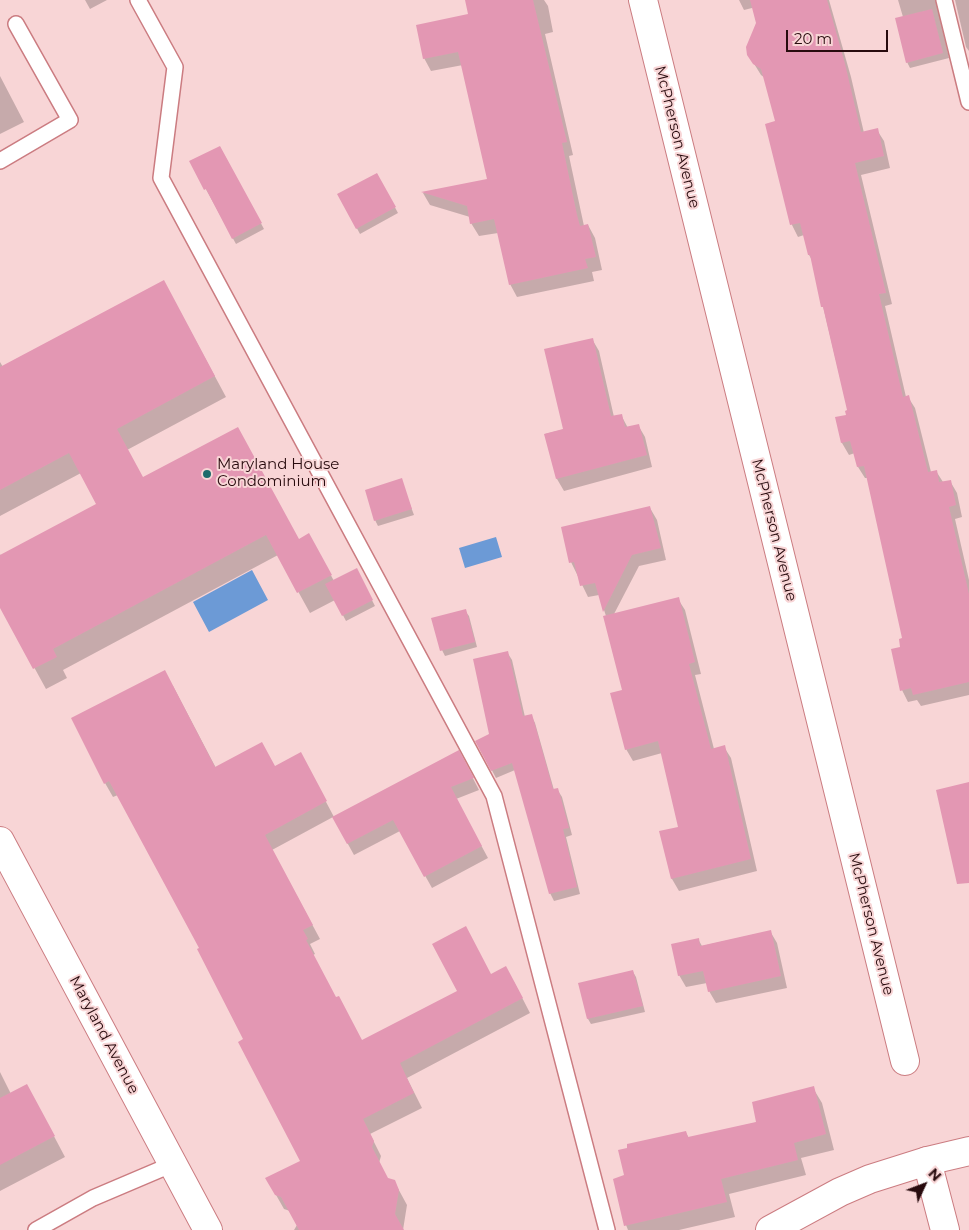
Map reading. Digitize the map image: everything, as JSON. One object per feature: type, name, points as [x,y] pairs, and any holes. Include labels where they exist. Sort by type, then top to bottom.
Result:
[{"type":"street","name":"McPherson Avenue","points":[[643,0],[905,1061]]},
{"type":"street","name":"Maryland Avenue","points":[[0,841],[208,1230]]},
{"type":"street","points":[[770,1230],[840,1192],[870,1179],[926,1161],[969,1151]]},
{"type":"street","points":[[926,1161],[945,1230]]},
{"type":"lane","points":[[138,0],[175,67],[161,178],[494,796],[607,1230]]},
{"type":"lane","points":[[944,0],[969,102]]},
{"type":"lane","points":[[0,161],[70,120],[16,24]]},
{"type":"lane","points":[[36,1230],[93,1198],[173,1164]]},
{"type":"water","points":[[496,537],[502,557],[465,568],[459,548]]},
{"type":"water","points":[[252,570],[268,600],[209,632],[193,602]]},
{"type":"building","points":[[465,0],[533,0],[567,142],[562,143],[577,215],[580,226],[588,224],[596,257],[585,259],[588,268],[509,285],[494,219],[470,224],[467,206],[421,192],[487,179],[458,52],[423,59],[416,25],[468,14]]},
{"type":"building","points":[[750,0],[827,0],[861,132],[878,128],[884,156],[855,163],[886,293],[879,294],[903,397],[909,395],[928,472],[937,470],[939,482],[951,480],[956,505],[949,507],[969,594],[969,682],[913,695],[911,688],[900,691],[891,649],[900,647],[899,639],[902,638],[864,466],[857,467],[850,441],[841,443],[835,417],[846,415],[845,411],[847,410],[823,307],[821,307],[810,255],[808,255],[800,223],[790,225],[765,124],[775,121],[761,69],[753,64],[747,55],[746,47],[756,23]]},
{"type":"building","points":[[932,9],[943,53],[906,63],[895,18]]},
{"type":"building","points":[[220,146],[262,223],[232,239],[189,161]]},
{"type":"building","points":[[377,173],[396,207],[356,229],[337,194]]},
{"type":"building","name":"Maryland House Condominium","points":[[164,280],[215,376],[117,429],[143,477],[238,427],[299,539],[309,533],[332,575],[297,593],[266,535],[53,649],[57,657],[33,669],[0,608],[0,555],[96,504],[69,453],[0,490],[0,367]]},
{"type":"building","points":[[593,338],[611,416],[622,414],[625,427],[639,424],[647,455],[556,479],[544,434],[563,429],[544,349]]},
{"type":"building","points":[[402,478],[412,509],[374,521],[365,490]]},
{"type":"building","points":[[650,506],[661,548],[632,555],[603,612],[595,583],[580,586],[574,562],[569,563],[561,527]]},
{"type":"building","points":[[357,568],[373,600],[342,616],[325,584]]},
{"type":"building","points":[[679,597],[695,662],[689,664],[711,749],[725,745],[751,859],[671,879],[659,831],[678,827],[658,741],[625,750],[610,693],[622,690],[603,616]]},
{"type":"building","points":[[466,609],[475,642],[440,651],[431,618]]},
{"type":"building","points":[[508,651],[523,716],[532,714],[553,789],[558,788],[569,828],[563,829],[577,887],[549,894],[512,763],[491,771],[475,741],[489,734],[473,659]]},
{"type":"building","points":[[165,670],[215,767],[262,742],[275,766],[301,752],[327,801],[265,835],[313,925],[303,930],[308,939],[306,940],[336,997],[339,996],[362,1040],[457,991],[432,944],[466,926],[491,974],[506,966],[523,998],[400,1063],[414,1093],[363,1119],[374,1141],[372,1147],[388,1178],[395,1180],[399,1190],[395,1214],[404,1230],[299,1230],[281,1197],[275,1195],[265,1178],[300,1161],[238,1042],[243,1039],[197,949],[199,948],[109,781],[104,784],[71,718]]},
{"type":"building","points":[[459,750],[474,778],[451,787],[482,846],[424,877],[393,820],[347,844],[332,817]]},
{"type":"building","points":[[969,782],[969,883],[957,884],[936,790]]},
{"type":"building","points":[[771,930],[781,976],[708,992],[703,971],[678,976],[671,944],[699,938],[700,946]]},
{"type":"building","points":[[633,970],[643,1006],[587,1019],[578,983]]},
{"type":"building","points":[[27,1084],[55,1136],[0,1165],[0,1098]]},
{"type":"building","points":[[814,1086],[826,1134],[794,1143],[798,1160],[721,1179],[727,1202],[624,1226],[613,1179],[624,1175],[618,1150],[627,1148],[627,1144],[686,1131],[688,1137],[756,1122],[752,1102]]},
{"type":"place","name":"Maryland House Condominium","points":[[207,474]]}]
